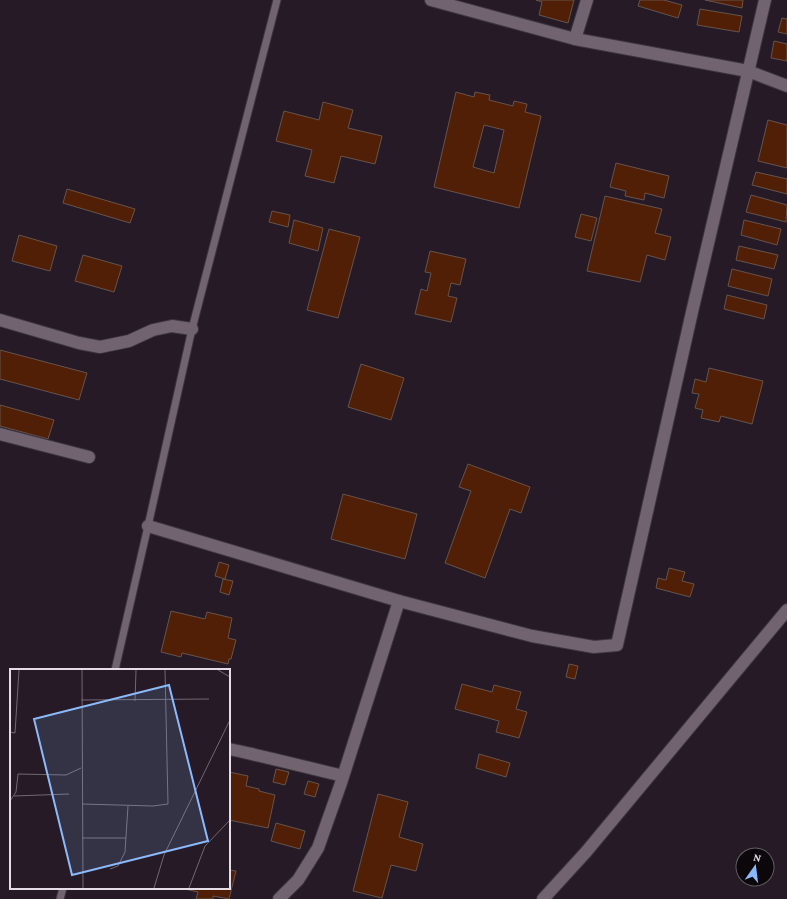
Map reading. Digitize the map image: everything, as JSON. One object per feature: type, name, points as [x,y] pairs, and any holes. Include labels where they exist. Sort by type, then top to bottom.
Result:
[{"type":"street","points":[[431,0],[576,38],[748,71],[787,86]]},
{"type":"street","points":[[576,38],[587,0]]},
{"type":"street","points":[[148,526],[399,601],[532,636],[594,647],[617,644],[692,312],[765,0]]},
{"type":"street","points":[[0,320],[79,343],[100,347],[129,341],[153,330],[172,326],[192,329]]},
{"type":"street","points":[[0,434],[90,458]]},
{"type":"street","points":[[279,899],[298,880],[318,848],[344,776],[399,601]]},
{"type":"street","points":[[543,899],[586,852],[787,610]]},
{"type":"street","points":[[230,748],[344,776]]},
{"type":"lane","points":[[115,669],[192,329],[277,0]]},
{"type":"lane","points":[[60,899],[63,889]]},
{"type":"building","points":[[536,0],[574,0],[568,23],[539,15],[542,2]]},
{"type":"building","points":[[640,0],[664,0],[682,5],[678,18],[638,6]]},
{"type":"building","points":[[705,0],[743,0],[742,8]]},
{"type":"building","points":[[700,9],[742,16],[739,32],[697,25]]},
{"type":"building","points":[[782,18],[787,19],[787,34],[778,32]]},
{"type":"building","points":[[774,41],[787,44],[787,61],[771,58]]},
{"type":"building","points":[[456,92],[474,97],[475,92],[490,95],[489,100],[513,106],[514,101],[527,104],[525,112],[541,116],[519,208],[434,187]],"holes":[[[484,125],[504,130],[494,173],[473,167]]]},
{"type":"building","points":[[323,102],[353,110],[348,128],[382,136],[375,164],[341,156],[334,183],[305,176],[312,150],[276,141],[284,111],[319,120]]},
{"type":"building","points":[[768,120],[787,125],[787,168],[758,161]]},
{"type":"building","points":[[616,163],[669,176],[664,198],[645,193],[644,200],[625,196],[626,191],[610,187]]},
{"type":"building","points":[[756,172],[787,179],[787,194],[752,185]]},
{"type":"building","points":[[67,189],[135,209],[130,223],[63,203]]},
{"type":"building","points":[[751,195],[787,205],[786,222],[746,212]]},
{"type":"building","points":[[605,196],[662,209],[655,233],[671,237],[665,260],[647,255],[640,282],[587,271]]},
{"type":"building","points":[[272,211],[290,215],[288,227],[269,222]]},
{"type":"building","points":[[581,214],[597,218],[591,241],[575,237]]},
{"type":"building","points":[[294,220],[323,228],[318,251],[289,243]]},
{"type":"building","points":[[744,220],[781,229],[777,245],[741,235]]},
{"type":"building","points":[[329,229],[360,237],[338,318],[307,310]]},
{"type":"building","points":[[19,235],[57,246],[50,271],[12,261]]},
{"type":"building","points":[[739,246],[778,255],[774,269],[736,260]]},
{"type":"building","points":[[430,251],[466,259],[460,285],[451,283],[448,296],[457,298],[451,322],[415,314],[421,289],[427,291],[431,273],[425,272]]},
{"type":"building","points":[[83,255],[122,266],[114,292],[75,281]]},
{"type":"building","points":[[732,269],[772,279],[768,296],[728,286]]},
{"type":"building","points":[[727,295],[767,305],[764,319],[724,309]]},
{"type":"building","points":[[0,350],[87,373],[79,400],[0,379]]},
{"type":"building","points":[[361,364],[404,378],[391,420],[348,407]]},
{"type":"building","points":[[709,368],[763,381],[752,424],[721,416],[719,422],[701,418],[703,410],[695,408],[699,394],[692,393],[695,379],[706,382]]},
{"type":"building","points":[[0,405],[54,420],[48,439],[0,426]]},
{"type":"building","points":[[468,464],[530,487],[521,513],[510,509],[485,578],[445,563],[471,491],[459,487]]},
{"type":"building","points":[[343,494],[417,514],[405,559],[331,539]]},
{"type":"building","points":[[219,562],[229,565],[225,579],[215,576]]},
{"type":"building","points":[[669,568],[685,572],[682,581],[694,584],[690,597],[656,588],[658,578],[666,580]]},
{"type":"building","points":[[223,579],[233,581],[229,595],[220,592]]},
{"type":"building","points":[[171,611],[205,619],[207,612],[232,618],[228,638],[236,640],[231,659],[229,659],[228,664],[182,653],[181,657],[161,652]]},
{"type":"building","points":[[569,664],[578,666],[575,679],[566,677]]},
{"type":"building","points":[[462,684],[492,692],[494,685],[521,692],[516,709],[527,712],[519,738],[496,732],[499,721],[455,709]]},
{"type":"building","points":[[479,754],[510,763],[506,777],[476,768]]},
{"type":"building","points":[[276,769],[289,772],[285,785],[273,782]]},
{"type":"building","points":[[230,772],[248,776],[246,786],[275,795],[268,828],[230,820]]},
{"type":"building","points":[[308,781],[319,784],[315,797],[304,794]]},
{"type":"building","points":[[378,794],[408,802],[399,837],[423,844],[416,871],[391,865],[382,898],[353,891]]},
{"type":"building","points":[[276,823],[305,831],[300,849],[271,841]]},
{"type":"building","points":[[230,870],[236,871],[229,899],[213,896],[213,899],[196,899],[198,892],[184,889],[230,889]]}]
